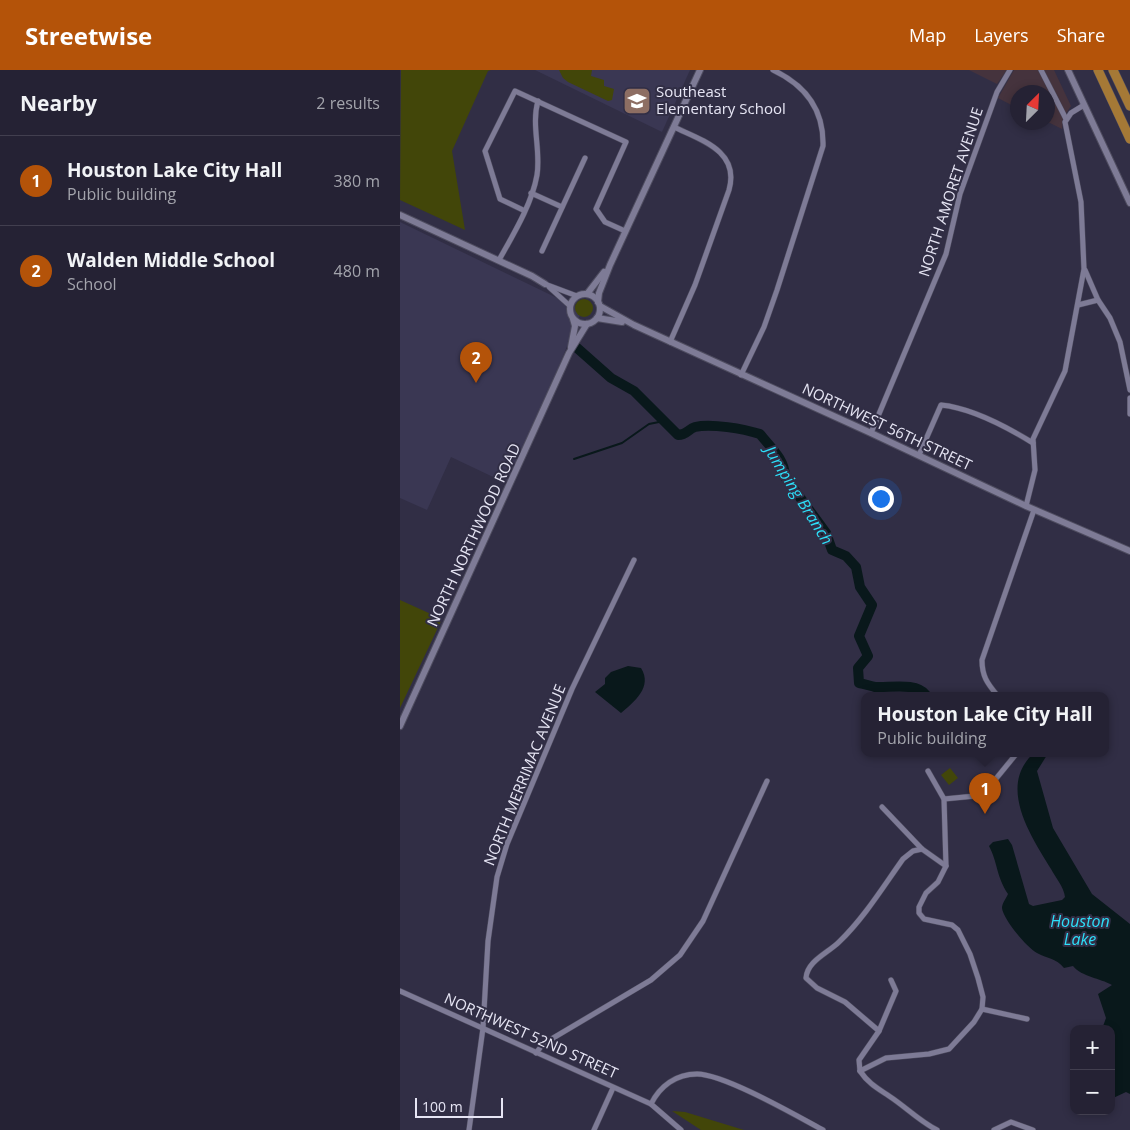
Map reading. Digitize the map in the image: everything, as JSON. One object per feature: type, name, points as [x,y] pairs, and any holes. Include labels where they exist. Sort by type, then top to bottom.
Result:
[{"type":"highway","points":[[1098,70],[1130,139]]},
{"type":"highway","points":[[1113,70],[1130,106]]},
{"type":"street","points":[[545,284],[570,306],[573,319],[587,324],[597,318],[599,293],[610,265],[700,70]]},
{"type":"street","points":[[742,375],[764,327],[822,156],[823,136],[820,117],[812,102],[799,86],[773,70]]},
{"type":"street","name":"NORTH AMORET AVENUE","points":[[871,433],[946,254],[960,194],[998,92],[1010,70]]},
{"type":"street","points":[[1026,506],[1035,470],[1034,435],[1065,371],[1084,268],[1081,202],[1076,171],[1065,127],[1066,119],[1041,70]]},
{"type":"street","points":[[1068,70],[1130,203]]},
{"type":"street","points":[[523,210],[500,199],[486,150],[515,91],[626,142],[596,209],[605,222],[625,231]]},
{"type":"street","points":[[499,260],[531,193],[537,174],[535,113],[538,101]]},
{"type":"street","points":[[1066,119],[1084,104]]},
{"type":"street","points":[[670,342],[695,285],[729,190],[731,176],[726,159],[718,149],[674,127]]},
{"type":"street","points":[[542,251],[585,158]]},
{"type":"street","points":[[531,193],[562,207]]},
{"type":"street","points":[[400,215],[499,260],[545,284],[577,296],[587,294],[610,265]]},
{"type":"street","points":[[1084,268],[1098,300],[1110,318],[1120,342],[1130,390]]},
{"type":"street","points":[[587,294],[599,304]]},
{"type":"street","points":[[570,306],[577,296]]},
{"type":"street","points":[[1078,305],[1098,300]]},
{"type":"street","name":"NORTHWEST 56TH STREET","points":[[599,304],[634,326],[919,455],[1034,510],[1130,551]]},
{"type":"street","name":"NORTHWEST 56TH STREET","points":[[597,318],[634,326]]},
{"type":"street","name":"NORTH NORTHWOOD ROAD","points":[[569,353],[575,326],[573,319]]},
{"type":"street","name":"NORTH NORTHWOOD ROAD","points":[[400,726],[569,353],[587,324]]},
{"type":"street","points":[[1130,398],[1130,414]]},
{"type":"street","points":[[919,455],[941,405],[957,406],[1016,433],[1033,443]]},
{"type":"street","points":[[994,692],[986,682],[982,672],[982,660],[1034,510]]},
{"type":"street","name":"NORTH MERRIMAC AVENUE","points":[[469,1130],[483,1028],[488,941],[497,877],[507,844],[572,689],[634,560]]},
{"type":"street","points":[[944,799],[975,796],[990,786],[1014,757]]},
{"type":"street","points":[[860,1070],[886,1058],[929,1054],[949,1049],[974,1022],[982,1009],[983,997],[978,978],[970,954],[958,930],[952,925],[924,919],[919,913],[919,907],[926,893],[938,882],[946,866],[944,799],[928,770]]},
{"type":"street","points":[[536,1053],[543,1044],[651,980],[680,955],[703,921],[767,780]]},
{"type":"street","points":[[882,807],[922,848],[946,866]]},
{"type":"street","points":[[879,1030],[845,1002],[818,988],[806,978],[806,971],[813,962],[854,927],[903,859],[922,848]]},
{"type":"street","points":[[891,980],[896,991],[879,1030],[860,1060],[860,1070],[868,1083],[890,1096],[922,1123],[937,1130]]},
{"type":"street","name":"NORTHWEST 52ND STREET","points":[[400,991],[651,1104],[681,1130]]},
{"type":"street","points":[[982,1009],[1027,1019]]},
{"type":"street","points":[[651,1104],[661,1089],[672,1081],[687,1075],[705,1075],[784,1108],[823,1130]]},
{"type":"street","points":[[594,1130],[613,1088]]},
{"type":"street","points":[[994,1130],[1011,1122],[1033,1130]]},
{"type":"shaded area","points":[[401,70],[491,70],[488,71],[452,151],[465,230],[400,200]]},
{"type":"shaded area","name":"Southeast Elementary School","points":[[535,70],[690,70],[662,132]]},
{"type":"shaded area","points":[[559,70],[592,70],[591,76],[604,80],[604,86],[614,89],[612,100],[608,101],[568,82],[563,78]]},
{"type":"shaded area","points":[[969,70],[1007,70],[997,84]]},
{"type":"shaded area","points":[[1014,70],[1054,70],[1071,106],[1063,118],[1062,129],[1055,126],[1055,85],[1010,85],[1010,104],[998,98]]},
{"type":"shaded area","points":[[400,222],[582,310],[510,485],[451,457],[427,510],[400,498]]},
{"type":"shaded area","points":[[580,299],[588,299],[593,304],[591,315],[580,317],[575,312],[575,304]]},
{"type":"shaded area","points":[[400,600],[442,619],[400,708]]},
{"type":"shaded area","points":[[950,768],[958,778],[949,785],[941,775]]},
{"type":"shaded area","points":[[672,1111],[685,1112],[744,1130],[701,1130]]},
{"type":"water","points":[[628,666],[641,668],[645,682],[640,694],[621,713],[595,692],[605,684],[605,678],[611,672]]},
{"type":"water","name":"Houston Lake","points":[[1031,757],[1046,757],[1037,771],[1053,828],[1092,894],[1130,924],[1130,1094],[1126,1092],[1115,1097],[1115,1025],[1103,1025],[1106,1018],[1098,994],[1112,985],[1081,973],[1073,966],[1064,968],[1055,960],[1033,950],[1011,926],[1003,913],[1003,903],[1008,894],[1001,881],[989,846],[993,842],[1008,839],[1012,845],[1029,904],[1033,906],[1062,900],[1065,897],[1061,886],[1027,826],[1018,796],[1018,780],[1023,766]]},
{"type":"waterway","name":"Jumping Branch","points":[[576,347],[611,378],[634,391],[678,435],[695,427],[702,426],[718,426],[760,434],[780,459],[785,477],[826,533],[832,550],[846,556],[856,567],[860,587],[872,605],[859,636],[868,656],[858,668],[859,683],[875,687],[902,686],[916,688],[923,692]]},
{"type":"waterway","points":[[574,459],[622,443],[649,424],[664,421]]},
{"type":"place","name":"Southeast Elementary School","points":[[637,101]]},
{"type":"place","name":"Walden Middle School","points":[[476,383]]},
{"type":"place","name":"Houston Lake City Hall","points":[[985,814]]}]
